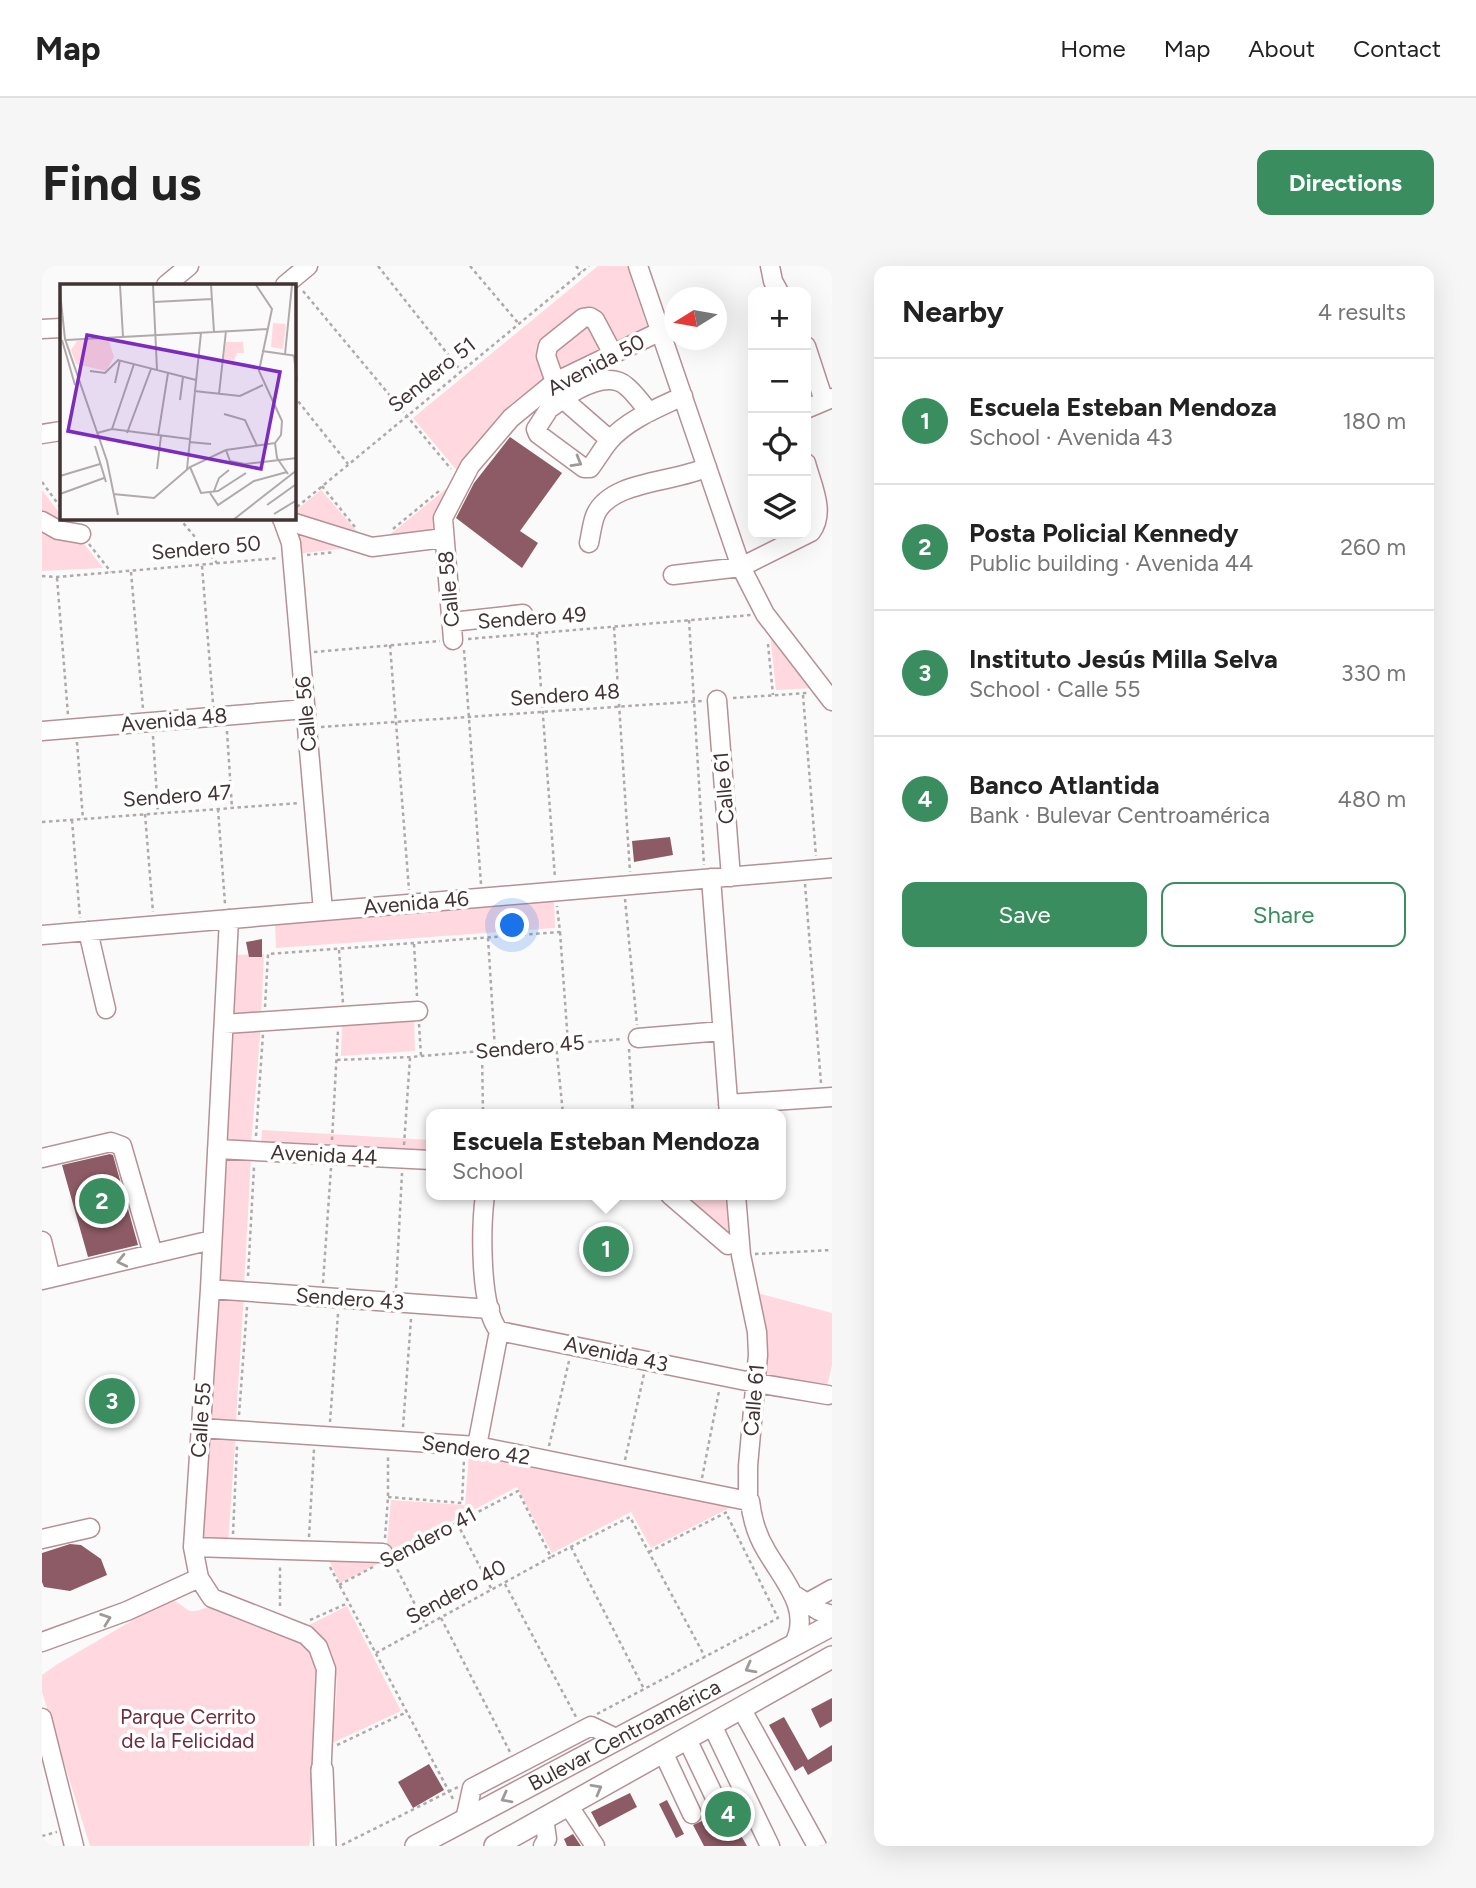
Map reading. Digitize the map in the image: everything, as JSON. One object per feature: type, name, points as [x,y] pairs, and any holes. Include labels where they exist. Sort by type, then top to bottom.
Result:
[{"type":"main road","name":"Bulevar Centroamérica","points":[[416,1846],[832,1625]]},
{"type":"main road","name":"Bulevar Centroamérica","points":[[495,1846],[832,1657]]},
{"type":"main road","points":[[322,1761],[325,1846]]},
{"type":"street","points":[[167,284],[189,266]]},
{"type":"street","points":[[286,284],[307,266]]},
{"type":"street","points":[[638,266],[741,567],[765,614],[829,696]]},
{"type":"street","points":[[770,266],[776,287]]},
{"type":"street","points":[[610,440],[559,391],[546,356],[548,346],[583,318],[590,317],[595,320],[613,354]]},
{"type":"street","points":[[42,329],[60,328]]},
{"type":"street","name":"Avenida 50","points":[[444,538],[443,518],[459,479],[511,418],[559,391],[613,354],[661,331]]},
{"type":"street","points":[[808,350],[828,400],[811,408]]},
{"type":"street","points":[[559,391],[612,380],[627,386],[649,412]]},
{"type":"street","points":[[559,391],[536,429],[538,434],[584,468],[590,468],[610,440],[649,412],[683,396]]},
{"type":"street","points":[[42,435],[60,430]]},
{"type":"street","points":[[590,543],[596,514],[609,496],[636,485],[692,475],[707,467]]},
{"type":"street","points":[[673,575],[741,567],[811,532],[817,524],[819,512],[809,476]]},
{"type":"street","name":"Calle 56","points":[[283,520],[291,543],[323,911]]},
{"type":"street","points":[[288,520],[372,547],[444,538]]},
{"type":"street","points":[[42,521],[58,530],[81,534]]},
{"type":"street","name":"Calle 58","points":[[444,538],[456,634]]},
{"type":"street","points":[[456,634],[523,614]]},
{"type":"street","name":"Calle 61","points":[[716,700],[730,877]]},
{"type":"street","name":"Avenida 48","points":[[42,731],[306,709]]},
{"type":"street","name":"Avenida 46","points":[[42,935],[817,869]]},
{"type":"street","points":[[708,879],[728,1109],[827,1097]]},
{"type":"street","name":"Calle 55","points":[[199,1578],[193,1547],[210,1289],[228,919]]},
{"type":"street","points":[[85,931],[106,1009]]},
{"type":"street","points":[[224,1024],[418,1011]]},
{"type":"street","points":[[633,1038],[722,1031]]},
{"type":"street","points":[[42,1158],[111,1142],[122,1146],[153,1254]]},
{"type":"street","name":"Avenida 44","points":[[217,1149],[426,1160]]},
{"type":"street","points":[[470,1445],[499,1331],[491,1319],[481,1247],[485,1200]]},
{"type":"street","points":[[676,1200],[735,1250]]},
{"type":"street","name":"Calle 61","points":[[736,1200],[735,1250],[757,1332],[756,1383],[748,1466],[749,1501],[757,1533],[799,1599],[800,1634],[793,1645]]},
{"type":"street","points":[[42,1241],[47,1279],[212,1240]]},
{"type":"street","name":"Sendero 43","points":[[210,1289],[490,1309]]},
{"type":"street","name":"Avenida 43","points":[[499,1331],[756,1383]]},
{"type":"street","points":[[756,1383],[828,1395]]},
{"type":"street","name":"Sendero 42","points":[[200,1428],[470,1445],[749,1501]]},
{"type":"street","points":[[42,1539],[90,1528]]},
{"type":"street","name":"Sendero 41","points":[[193,1547],[315,1551],[385,1558]]},
{"type":"street","points":[[42,1642],[127,1611],[199,1578],[212,1598],[312,1640],[318,1647],[326,1669],[315,1846]]},
{"type":"street","points":[[799,1599],[832,1589]]},
{"type":"street","points":[[799,1599],[832,1615]]},
{"type":"street","points":[[741,1708],[817,1846]]},
{"type":"street","points":[[42,1718],[74,1846]]},
{"type":"street","points":[[712,1725],[770,1846]]},
{"type":"street","points":[[687,1739],[717,1802]]},
{"type":"street","points":[[663,1752],[692,1814]]},
{"type":"street","points":[[679,1788],[705,1776]]},
{"type":"street","points":[[568,1805],[595,1846]]},
{"type":"street","points":[[543,1846],[547,1839],[544,1818]]},
{"type":"path","points":[[378,266],[461,371]]},
{"type":"path","points":[[470,266],[519,324]]},
{"type":"path","points":[[576,266],[582,272]]},
{"type":"path","name":"Sendero 51","points":[[296,507],[589,266]]},
{"type":"path","points":[[305,293],[459,479],[393,529]]},
{"type":"path","points":[[296,399],[348,464]]},
{"type":"path","points":[[42,482],[60,507]]},
{"type":"path","points":[[322,486],[355,527]]},
{"type":"path","points":[[180,520],[217,563]]},
{"type":"path","name":"Sendero 50","points":[[42,576],[57,577],[292,557],[345,550]]},
{"type":"path","points":[[202,564],[232,808]]},
{"type":"path","points":[[131,570],[158,813]]},
{"type":"path","points":[[57,577],[83,819]]},
{"type":"path","name":"Sendero 49","points":[[300,653],[390,645],[456,634],[537,634],[765,614]]},
{"type":"path","points":[[689,620],[708,879]]},
{"type":"path","points":[[614,627],[627,885],[633,1109]]},
{"type":"path","points":[[456,634],[469,717],[482,898]]},
{"type":"path","points":[[537,634],[556,892]]},
{"type":"path","points":[[768,641],[773,695]]},
{"type":"path","points":[[390,645],[410,904]]},
{"type":"path","points":[[803,694],[817,869],[827,1097]]},
{"type":"path","name":"Sendero 48","points":[[307,728],[773,695],[829,696]]},
{"type":"path","name":"Sendero 47","points":[[42,822],[314,802]]},
{"type":"path","points":[[218,809],[228,919]]},
{"type":"path","points":[[145,814],[154,925]]},
{"type":"path","points":[[72,820],[85,931]]},
{"type":"path","points":[[559,932],[568,1044]]},
{"type":"path","points":[[488,937],[495,1049]]},
{"type":"path","points":[[339,948],[341,1017],[331,1155],[331,1298],[315,1551],[339,1585],[465,1820]]},
{"type":"path","name":"Sendero 45","points":[[337,1060],[410,1057],[633,1038]]},
{"type":"path","points":[[556,1045],[562,1109]]},
{"type":"path","points":[[482,1051],[482,1109]]},
{"type":"path","points":[[410,1057],[402,1158],[404,1303],[385,1558],[426,1626]]},
{"type":"path","points":[[735,1250],[832,1250]]},
{"type":"path","points":[[546,1460],[572,1345]]},
{"type":"path","points":[[621,1475],[647,1361]]},
{"type":"path","points":[[699,1491],[722,1376]]},
{"type":"path","points":[[388,1497],[462,1503],[470,1445]]},
{"type":"path","name":"Sendero 41","points":[[339,1585],[385,1558],[518,1491],[551,1557]]},
{"type":"path","points":[[705,1657],[649,1552],[749,1501]]},
{"type":"path","points":[[726,1513],[778,1618]]},
{"type":"path","name":"Sendero 40","points":[[376,1653],[630,1517],[649,1552]]},
{"type":"path","points":[[457,1523],[492,1590]]},
{"type":"path","points":[[571,1547],[644,1689]]},
{"type":"path","points":[[279,1606],[280,1550]]},
{"type":"path","points":[[505,1583],[579,1723]]},
{"type":"path","points":[[291,1630],[348,1603]]},
{"type":"path","points":[[441,1618],[513,1758]]},
{"type":"path","points":[[322,1761],[407,1712]]},
{"type":"green space","points":[[598,266],[627,266],[648,329],[556,376],[459,473],[413,418]]},
{"type":"green space","points":[[457,480],[441,535],[377,545]]},
{"type":"green space","points":[[42,490],[60,514],[60,520],[66,520],[103,568],[42,571]]},
{"type":"green space","points":[[321,490],[368,544],[296,519],[296,510]]},
{"type":"green space","points":[[288,523],[364,546],[296,554]]},
{"type":"green space","points":[[769,625],[815,688],[776,690]]},
{"type":"green space","points":[[554,900],[555,928],[276,948],[275,923]]},
{"type":"green space","points":[[264,954],[261,1018],[228,1020],[231,955]]},
{"type":"green space","points":[[414,1014],[415,1051],[341,1056],[342,1020]]},
{"type":"green space","points":[[261,1024],[251,1146],[221,1145],[227,1028]]},
{"type":"green space","points":[[262,1130],[426,1140],[426,1156],[261,1146]]},
{"type":"green space","points":[[221,1157],[251,1157],[244,1287],[216,1286]]},
{"type":"green space","points":[[684,1200],[731,1200],[735,1244]]},
{"type":"green space","points":[[216,1293],[244,1294],[236,1420],[206,1419]]},
{"type":"green space","points":[[757,1293],[832,1313],[832,1365],[826,1391],[763,1379]]},
{"type":"green space","points":[[205,1427],[236,1429],[228,1544],[197,1541]]},
{"type":"green space","points":[[470,1441],[739,1503],[651,1548],[631,1512],[552,1553],[517,1487],[392,1553],[387,1544],[391,1500],[465,1505]]},
{"type":"green space","points":[[325,1552],[389,1558],[340,1583]]},
{"type":"green space","name":"Parque Cerrito de la Felicidad","points":[[172,1599],[190,1611],[211,1606],[299,1639],[315,1654],[320,1676],[309,1846],[90,1846],[42,1692],[42,1675]]},
{"type":"green space","points":[[347,1606],[401,1711],[330,1744],[336,1693],[335,1668],[327,1644],[305,1627]]},
{"type":"building","points":[[510,437],[562,473],[520,531],[538,543],[522,568],[456,518],[474,483]]},
{"type":"building","points":[[670,837],[673,855],[634,862],[632,841]]},
{"type":"building","points":[[262,939],[262,957],[249,957],[246,942]]},
{"type":"building","points":[[113,1155],[138,1245],[88,1257],[62,1165]]},
{"type":"building","points":[[70,1544],[81,1545],[101,1559],[107,1575],[70,1591],[44,1587],[42,1553]]},
{"type":"building","points":[[832,1698],[832,1721],[820,1728],[811,1709]]},
{"type":"building","points":[[784,1717],[808,1760],[832,1745],[832,1761],[808,1775],[803,1766],[795,1771],[769,1725]]},
{"type":"building","points":[[429,1764],[444,1790],[413,1808],[398,1782]]},
{"type":"building","points":[[630,1793],[637,1807],[599,1827],[591,1812]]},
{"type":"building","points":[[667,1800],[684,1834],[676,1838],[659,1804]]},
{"type":"building","points":[[735,1803],[748,1827],[739,1832],[747,1846],[704,1846],[693,1825]]},
{"type":"building","points":[[573,1834],[581,1846],[567,1846],[564,1839]]},
{"type":"place","name":"Posta Policial Kennedy","points":[[102,1201]]},
{"type":"place","name":"Escuela Esteban Mendoza","points":[[606,1249]]},
{"type":"place","name":"Instituto Jesús Milla Selva","points":[[112,1401]]},
{"type":"place","name":"Banco Atlantida","points":[[728,1814]]}]
